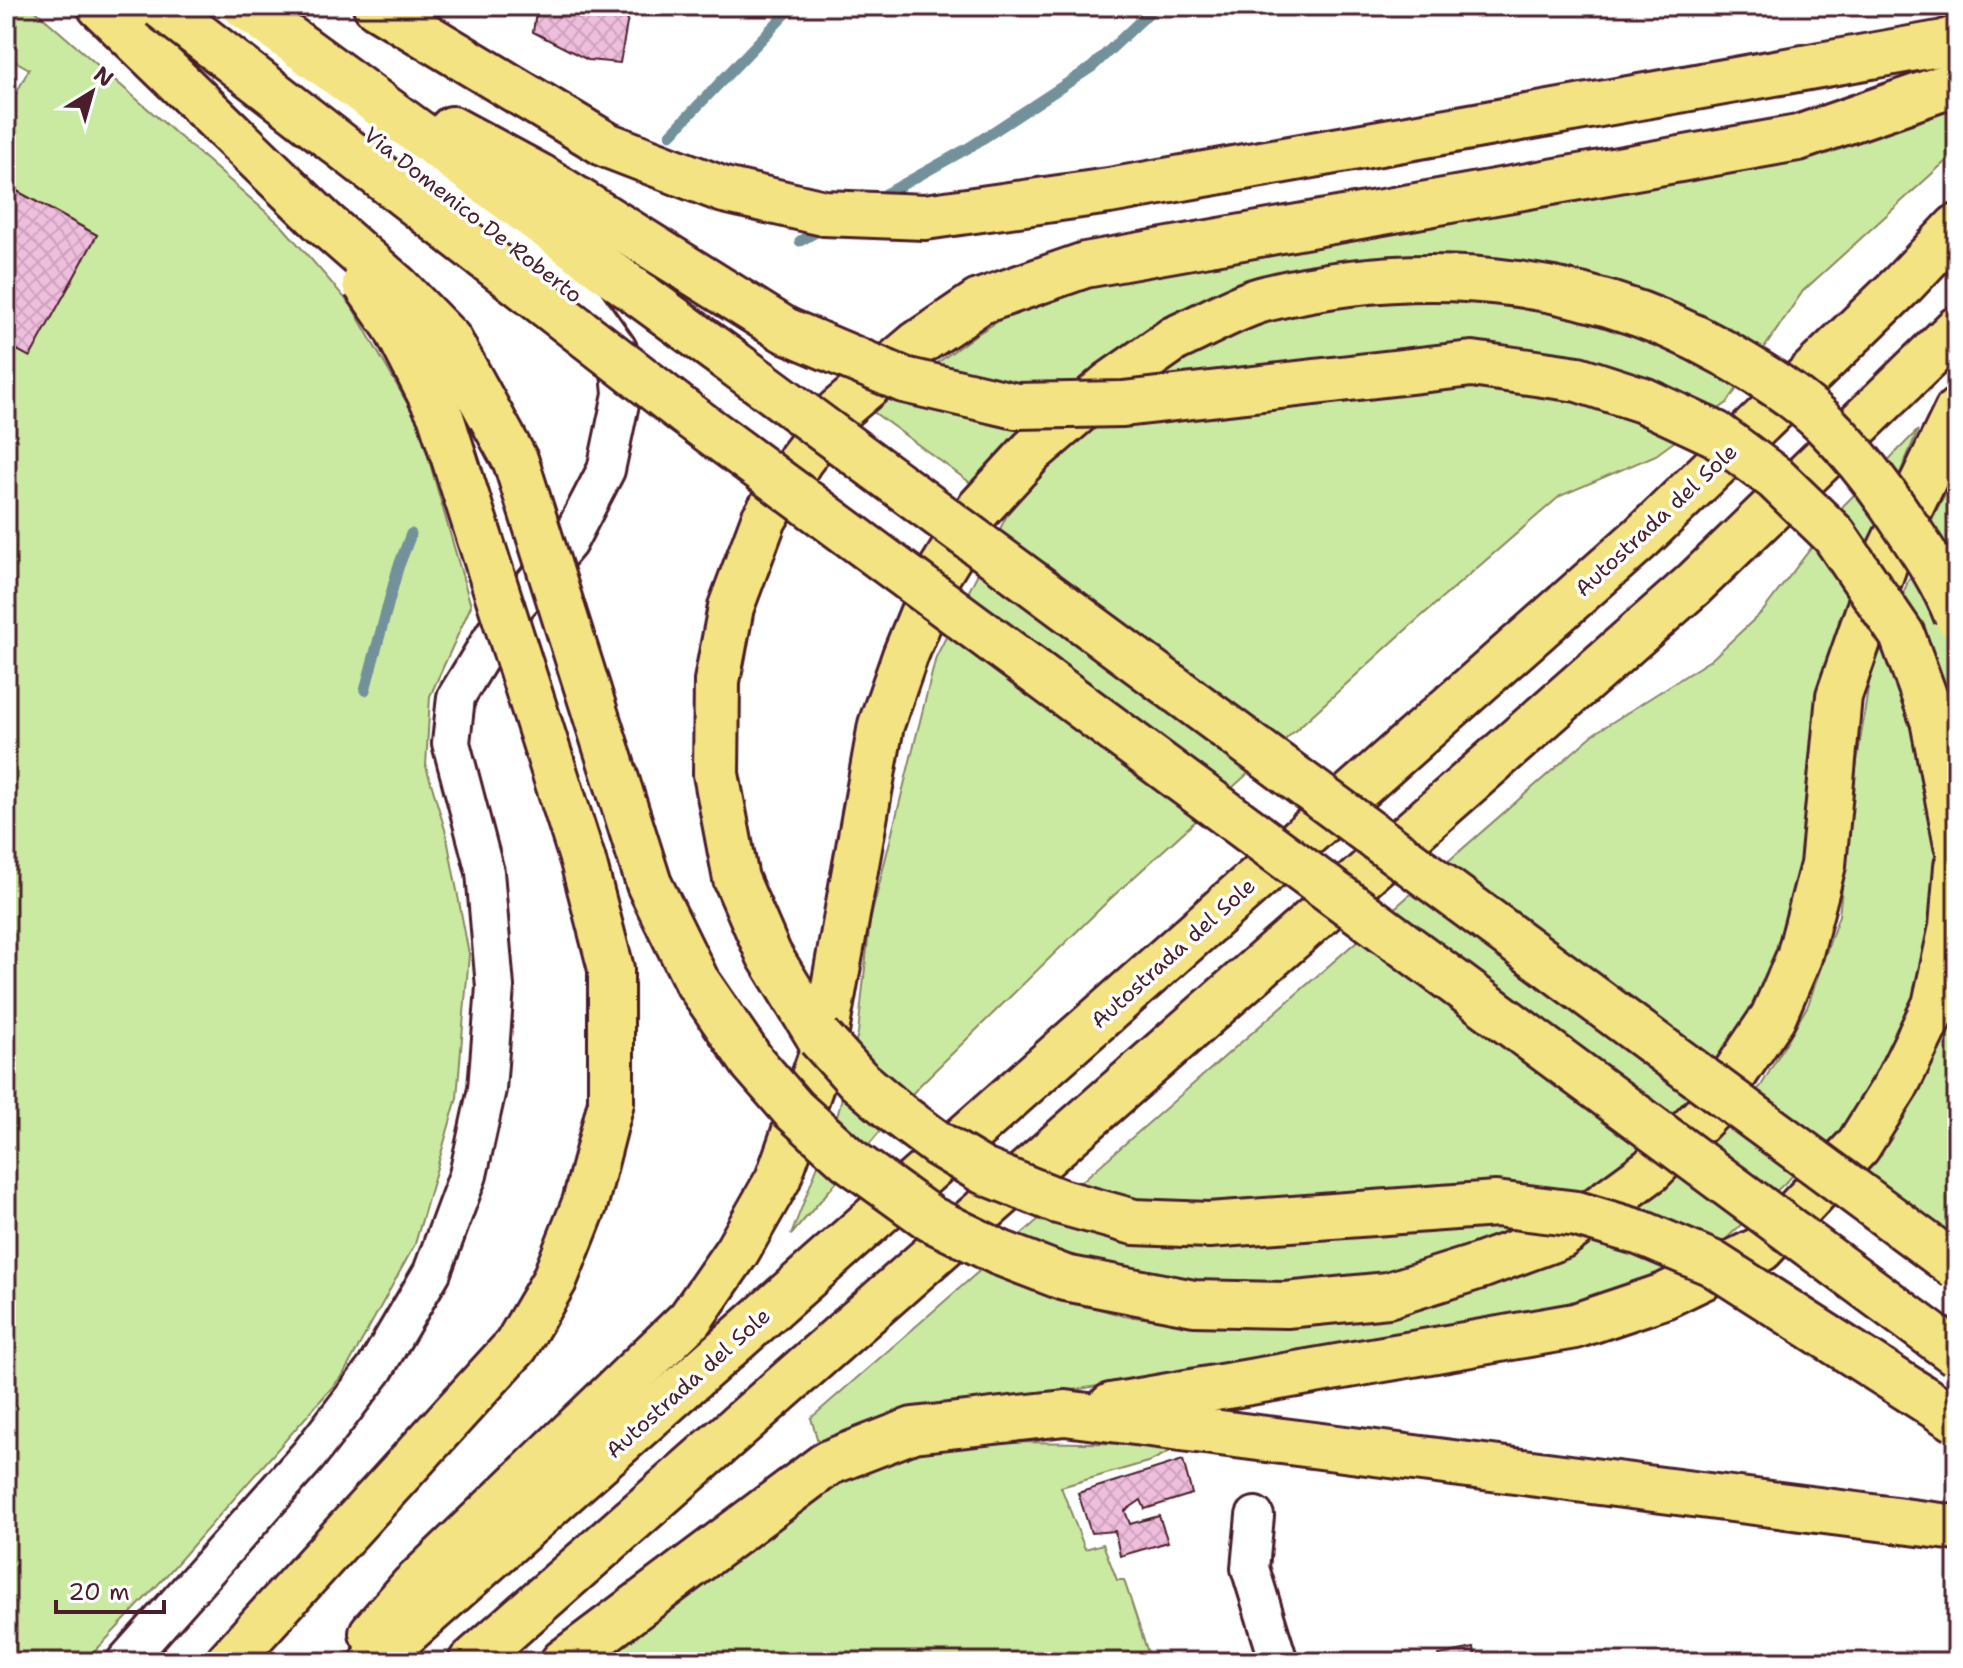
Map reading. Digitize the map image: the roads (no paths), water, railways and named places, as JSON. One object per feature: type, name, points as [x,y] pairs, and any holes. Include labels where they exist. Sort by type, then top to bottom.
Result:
[{"type":"highway","points":[[100,6],[449,340],[516,462],[649,884],[696,980],[753,1063],[793,1109],[848,1159],[931,1219],[1000,1253],[1065,1278],[1194,1303],[1286,1305],[1388,1295],[1561,1236],[1651,1170],[1711,1109],[1773,1017],[1799,957],[1823,865],[1839,696],[1888,554],[1957,411]]},
{"type":"highway","points":[[161,6],[687,414],[1957,1354]]},
{"type":"highway","points":[[245,6],[1957,1267]]},
{"type":"highway","points":[[376,6],[607,145],[724,190],[824,213],[925,217],[1109,191],[1944,43],[1957,38]]},
{"type":"highway","points":[[302,47],[539,176],[785,330],[904,380],[1016,406],[1123,404],[1472,364],[1578,379],[1643,400],[1716,434],[1775,478],[1834,535],[1902,635],[1933,720],[1957,845]]},
{"type":"highway","points":[[1957,83],[1798,138],[1085,265],[979,302],[917,344],[838,411],[801,459],[764,519],[731,607],[717,681],[716,774],[736,879],[769,955],[819,1037],[858,1080],[938,1144],[983,1171],[1058,1201],[1134,1222],[1209,1225],[1496,1204],[1577,1214],[1641,1233],[1712,1263],[1957,1420]]},
{"type":"highway","points":[[228,1662],[516,1346],[559,1268],[585,1203],[611,1102],[611,969],[583,861],[440,414],[395,326],[323,222]]},
{"type":"highway","name":"Autostrada del Sole","points":[[373,1662],[1642,537],[1903,284],[1957,227]]},
{"type":"highway","points":[[347,1662],[413,1586],[690,1319],[737,1251],[778,1179],[822,1054],[881,725],[938,575],[978,510],[1032,451],[1110,384],[1174,339],[1265,298],[1368,280],[1467,278],[1569,292],[1663,321],[1774,383],[1822,421],[1878,483],[1922,550],[1957,616]]},
{"type":"highway","points":[[471,1662],[1682,595],[1957,329]]},
{"type":"highway","points":[[563,1662],[828,1463],[913,1430],[1065,1413],[1575,1326],[1664,1296],[1761,1249],[1858,1146],[1896,1085],[1935,1005],[1952,927],[1957,866]]},
{"type":"highway","points":[[1065,1413],[1957,1528]]},
{"type":"street","name":"Via Domenico De Roberto","points":[[125,1662],[308,1456],[375,1369],[432,1272],[472,1160],[487,1089],[495,987],[485,872],[451,743],[456,697],[501,623],[568,543],[606,470],[622,394],[618,349],[584,301],[206,6]]},
{"type":"street","points":[[1255,1516],[1250,1568],[1279,1662]]},
{"type":"waterway","points":[[671,134],[793,6]]},
{"type":"waterway","points":[[875,200],[970,147],[1092,67],[1156,6]]},
{"type":"waterway","points":[[800,241],[825,227]]},
{"type":"waterway","points":[[365,690],[398,568],[411,534]]}]
